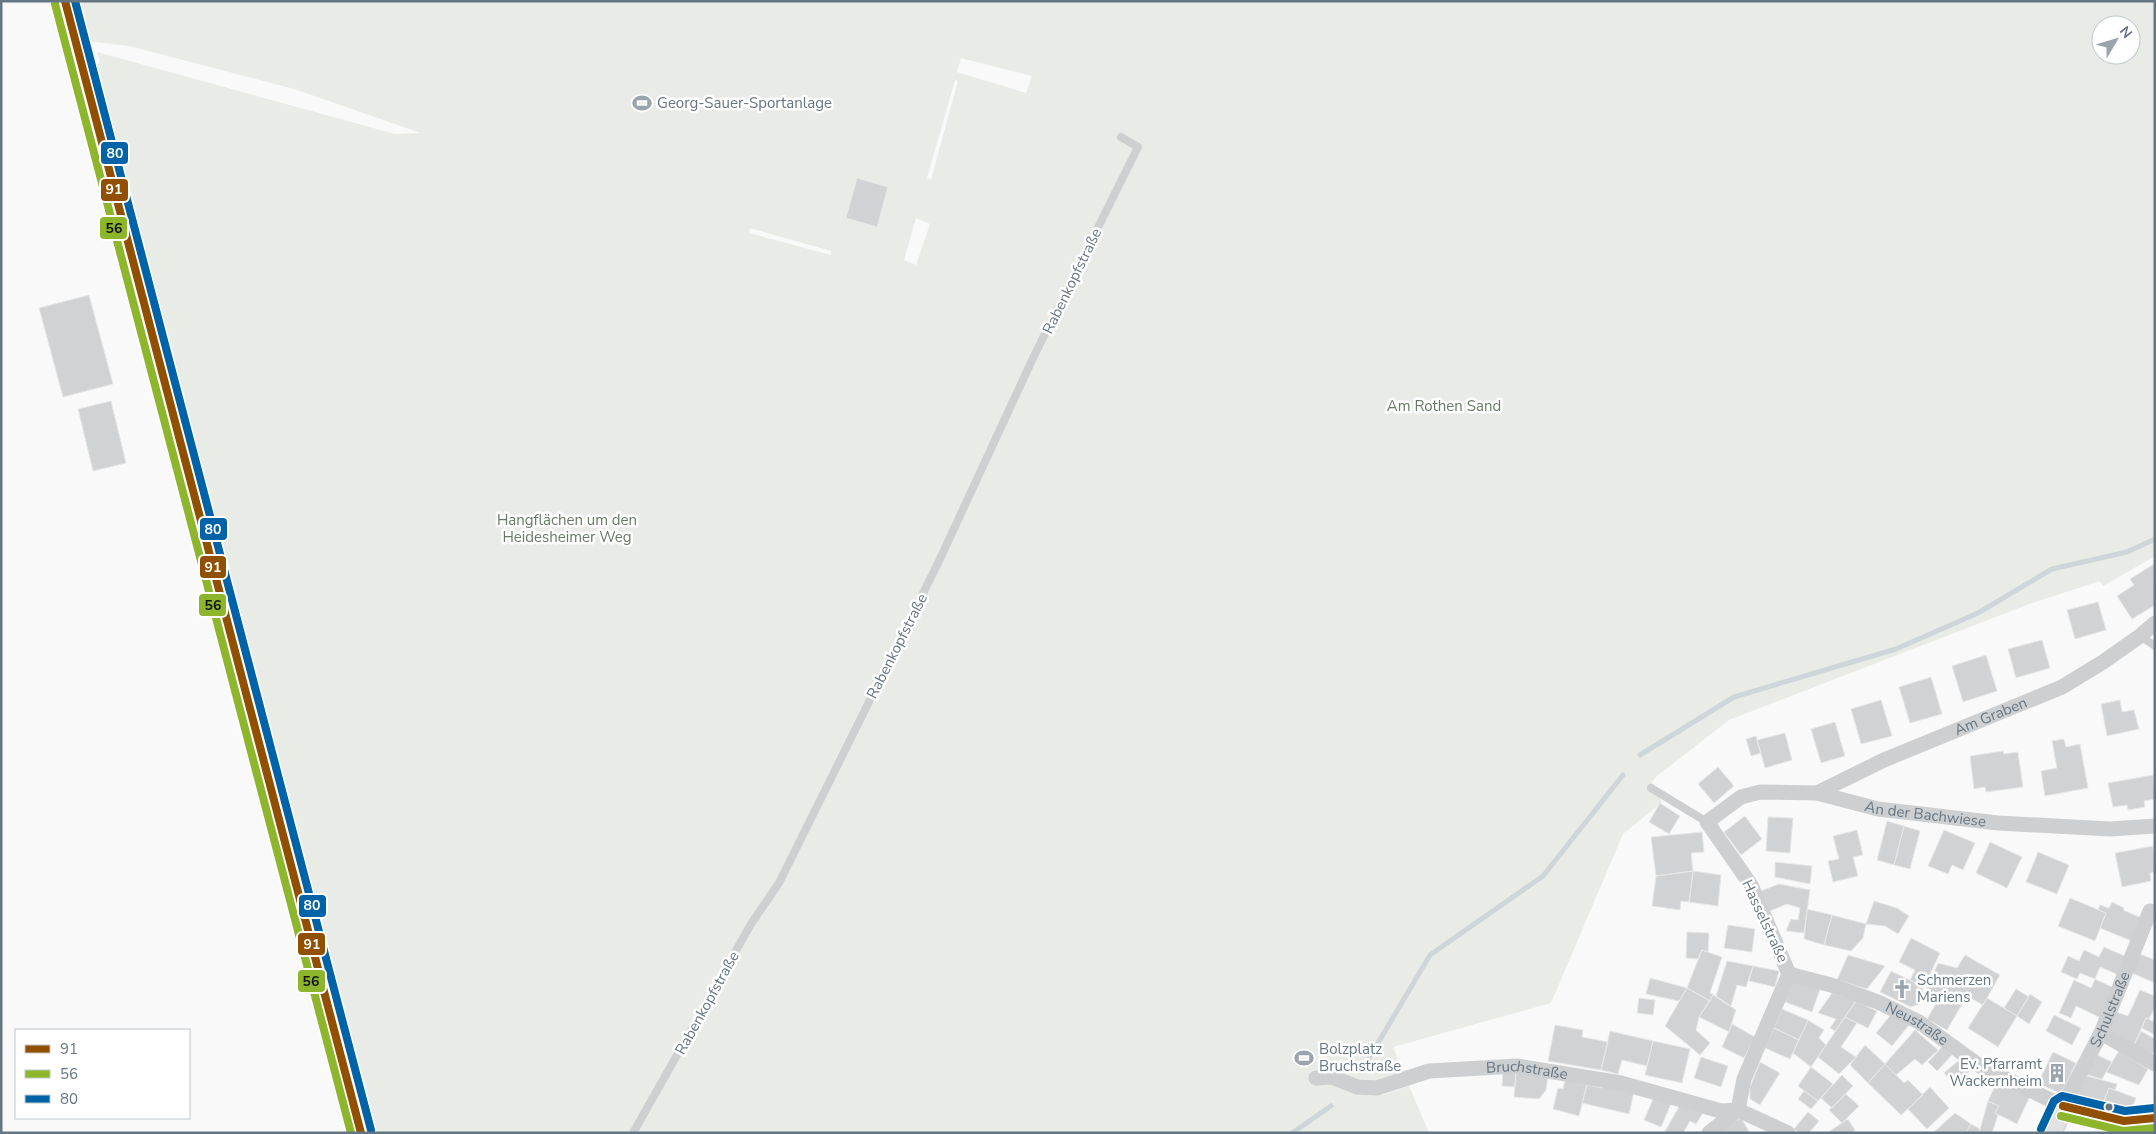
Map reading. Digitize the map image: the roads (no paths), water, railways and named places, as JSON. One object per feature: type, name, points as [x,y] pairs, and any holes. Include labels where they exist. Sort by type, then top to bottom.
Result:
[{"type":"main road","points":[[65,1],[361,1133]]},
{"type":"main road","points":[[2050,1133],[2063,1106],[2124,1121],[2155,1118]]},
{"type":"street","name":"Am Graben","points":[[1817,793],[1884,760],[2062,686],[2103,662],[2155,623]]},
{"type":"street","name":"An der Bachwiese","points":[[1707,822],[1741,797],[1760,792],[1817,793],[1878,809],[1998,823],[2110,829],[2155,826]]},
{"type":"street","name":"Hasselstraße","points":[[1707,822],[1751,885],[1789,974],[1744,1079],[1738,1110]]},
{"type":"street","name":"Schulstraße","points":[[2063,1106],[2101,1033],[2150,911]]},
{"type":"street","name":"Neustraße","points":[[1789,974],[1831,985],[1878,1002],[1911,1018],[1980,1066],[2063,1106]]},
{"type":"street","points":[[2101,1033],[2155,1064]]},
{"type":"street","name":"Bruchstraße","points":[[1316,1078],[1332,1077],[1357,1087],[1378,1088],[1429,1071],[1517,1066],[1621,1083],[1721,1111],[1738,1110],[1781,1128],[1788,1133]]},
{"type":"street","points":[[1709,1133],[1738,1110]]},
{"type":"lane","name":"Rabenkopfstraße","points":[[633,1133],[751,924],[779,883],[939,561],[1034,356],[1138,147],[1121,138]]},
{"type":"lane","points":[[2140,636],[2155,646]]},
{"type":"lane","points":[[1651,788],[1707,822]]},
{"type":"waterway","points":[[1640,755],[1734,697],[1896,649],[1978,613],[2052,569],[2127,552],[2155,539]]},
{"type":"waterway","points":[[1365,1065],[1430,955],[1543,876],[1623,775]]},
{"type":"waterway","points":[[1292,1133],[1331,1106]]},
{"type":"place","name":"Georg-Sauer-Sportanlage","points":[[642,103]]},
{"type":"place","name":"Schmerzen Mariens","points":[[1902,989]]},
{"type":"place","name":"Bolzplatz Bruchstraße","points":[[1304,1058]]},
{"type":"place","name":"Ev. Pfarramt Wackernheim","points":[[2057,1073]]},
{"type":"park label","name":"Am Rothen Sand","points":[[1444,406]]},
{"type":"park label","name":"Hangflächen um den Heidesheimer Weg","points":[[567,528]]}]
